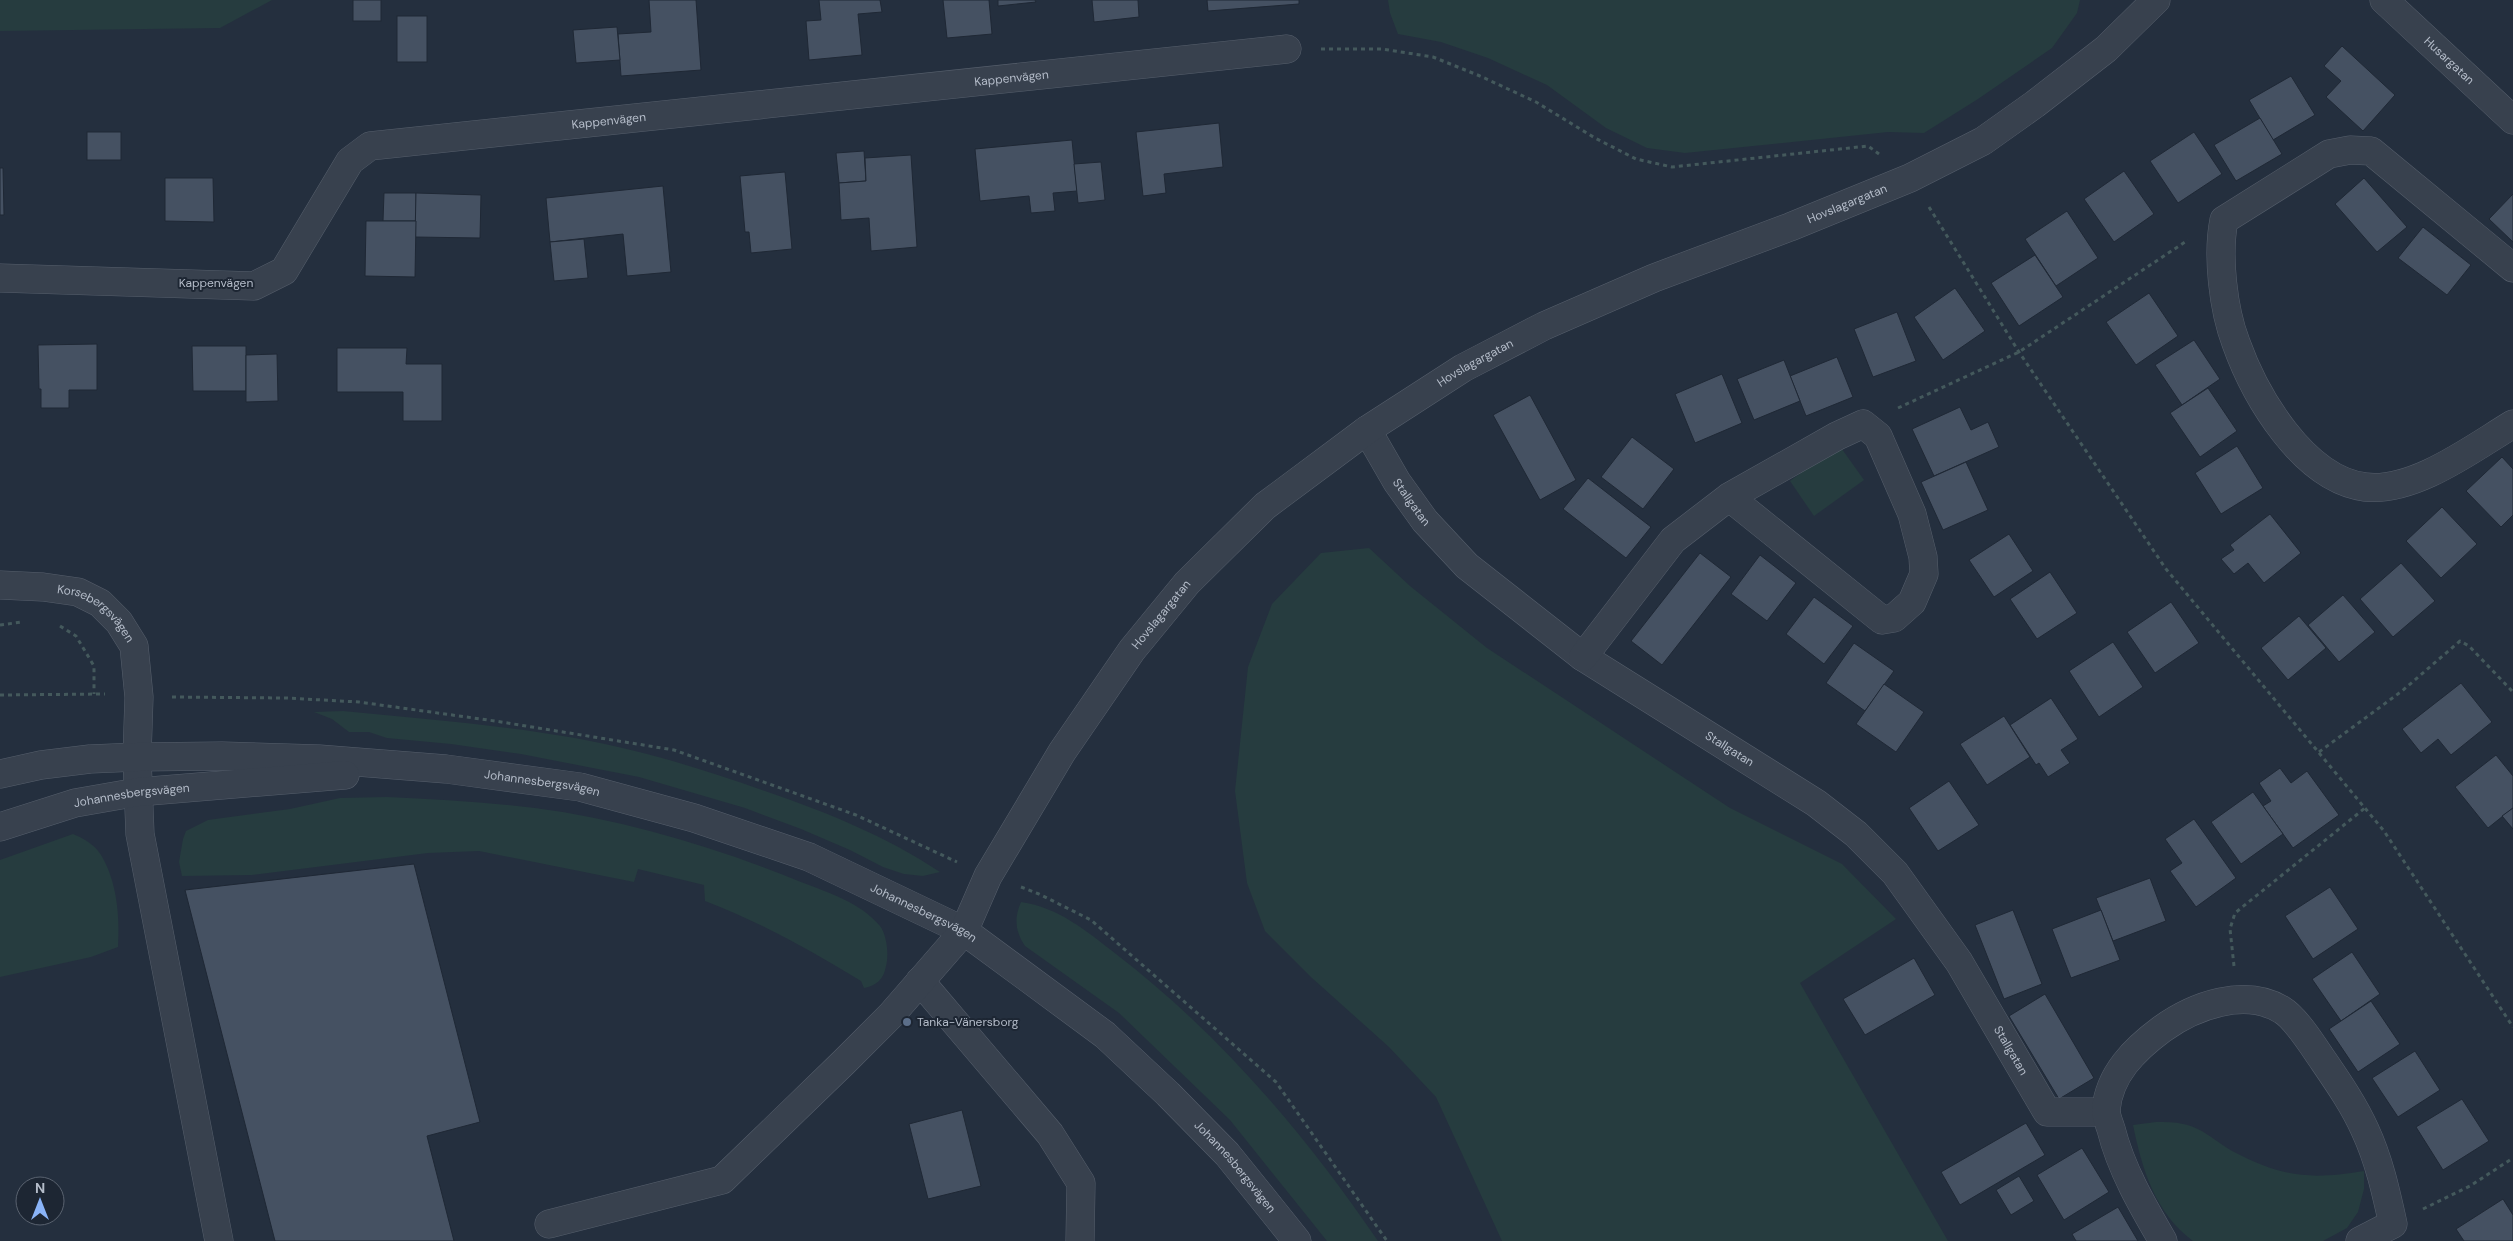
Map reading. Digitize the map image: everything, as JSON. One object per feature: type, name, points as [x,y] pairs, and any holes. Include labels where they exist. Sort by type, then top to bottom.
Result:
[{"type":"street","name":"Hovslagargatan","points":[[549,1224],[722,1180],[843,1063],[964,931],[993,868],[1062,752],[1132,650],[1187,583],[1265,506],[1367,430],[1462,368],[1544,326],[1654,278],[1790,227],[1910,178],[1983,141],[2036,104],[2106,49],[2156,0]]},
{"type":"street","name":"Husargatan","points":[[2384,0],[2513,120]]},
{"type":"street","name":"Kappenvägen","points":[[0,278],[254,286],[284,271],[350,161],[370,146],[1287,49]]},
{"type":"street","points":[[2513,268],[2371,151],[2350,150],[2329,154],[2224,220],[2220,241],[2225,294],[2235,342],[2257,388],[2279,425],[2300,450],[2332,475],[2364,486],[2388,486],[2421,476],[2466,453],[2513,424]]},
{"type":"street","points":[[1583,657],[1673,540],[1729,497],[1837,436],[1863,424],[1878,436],[1912,514],[1923,557],[1924,574],[1912,602],[1894,618],[1882,620],[1729,497]]},
{"type":"street","name":"Stallgatan","points":[[1367,430],[1397,482],[1425,521],[1466,566],[1583,657],[1816,803],[1856,834],[1889,867],[1960,962],[2046,1112],[2106,1112]]},
{"type":"street","name":"Korsebergsvägen","points":[[0,585],[43,586],[78,592],[100,603],[119,622],[134,646],[139,697],[137,757],[140,834],[219,1241]]},
{"type":"street","name":"Johannesbergsvägen","points":[[0,774],[41,765],[90,759],[222,756],[319,759],[446,769],[580,787],[694,818],[809,857],[964,931],[1105,1035],[1168,1094],[1227,1154],[1297,1241]]},
{"type":"street","name":"Johannesbergsvägen","points":[[0,827],[75,803],[138,792],[366,773],[446,769]]},
{"type":"street","points":[[920,981],[1050,1134],[1082,1183],[1080,1241]]},
{"type":"street","points":[[2163,1241],[2140,1201],[2116,1151],[2106,1112],[2110,1090],[2121,1068],[2142,1043],[2173,1021],[2200,1008],[2234,1000],[2260,1001],[2283,1010],[2310,1041],[2340,1084],[2365,1130],[2384,1183],[2394,1224],[2360,1241]]},
{"type":"path","points":[[1287,49],[1382,50],[1433,57],[1536,102],[1596,138],[1636,159],[1672,167],[1868,146],[1910,178],[2019,352],[2166,569],[2384,831],[2513,1027]]},
{"type":"path","points":[[1863,424],[2019,352],[2177,246],[2224,220]]},
{"type":"path","points":[[0,625],[28,621]]},
{"type":"path","points":[[0,695],[94,694],[94,666],[76,636],[54,623]]},
{"type":"path","points":[[2319,752],[2402,691],[2460,641],[2469,646],[2513,692]]},
{"type":"path","points":[[2244,1001],[2234,968],[2230,929],[2235,913],[2365,808]]},
{"type":"path","points":[[2394,1224],[2470,1186],[2513,1158]]},
{"type":"green space","points":[[0,0],[272,0],[220,28],[0,31]]},
{"type":"green space","points":[[1388,0],[2080,0],[2077,13],[2052,48],[1978,99],[1924,133],[1888,132],[1685,153],[1647,148],[1606,128],[1547,85],[1488,58],[1441,42],[1398,34],[1390,13]]},
{"type":"green space","points":[[1839,445],[1864,480],[1814,516],[1790,481]]},
{"type":"green space","points":[[1369,548],[1410,586],[1487,648],[1730,808],[1842,864],[1896,919],[1800,983],[1948,1241],[1502,1241],[1436,1097],[1389,1047],[1312,978],[1265,931],[1247,883],[1235,791],[1248,667],[1272,604],[1321,553]]},
{"type":"green space","points":[[343,711],[526,730],[652,755],[733,780],[833,816],[877,836],[940,872],[923,876],[904,874],[883,867],[850,850],[801,829],[745,808],[639,777],[521,754],[451,744],[387,738],[369,732],[349,732],[332,719],[314,712]]},
{"type":"green space","points":[[387,797],[498,804],[569,813],[636,827],[736,857],[833,894],[854,904],[880,926],[884,934],[887,951],[885,971],[879,981],[872,986],[864,988],[861,981],[804,948],[765,927],[705,901],[704,885],[638,869],[634,882],[479,851],[428,853],[252,875],[182,876],[179,862],[186,831],[208,820],[290,809],[340,798]]},
{"type":"green space","points":[[73,834],[96,848],[111,876],[116,900],[118,947],[91,957],[0,977],[0,860]]},
{"type":"green space","points":[[1021,902],[1048,909],[1083,929],[1154,985],[1190,1017],[1225,1051],[1290,1124],[1350,1201],[1378,1241],[1327,1241],[1230,1120],[1119,1013],[1025,946],[1017,930],[1017,914]]},
{"type":"green space","points":[[2156,1122],[2177,1123],[2197,1128],[2234,1152],[2267,1167],[2282,1171],[2312,1176],[2364,1171],[2364,1189],[2358,1212],[2347,1228],[2323,1241],[2193,1241],[2180,1230],[2160,1204],[2152,1189],[2141,1158],[2133,1125]]},
{"type":"building","points":[[353,0],[381,0],[381,21],[353,21]]},
{"type":"building","points":[[649,0],[696,0],[701,70],[621,76],[618,34],[651,32]]},
{"type":"building","points":[[819,0],[880,0],[882,12],[858,14],[862,55],[809,60],[806,21],[821,20]]},
{"type":"building","points":[[943,0],[989,0],[992,34],[947,38]]},
{"type":"building","points":[[998,0],[1035,0],[1036,2],[998,6]]},
{"type":"building","points":[[1092,0],[1138,0],[1139,17],[1094,22]]},
{"type":"building","points":[[1207,0],[1299,0],[1299,4],[1208,11]]},
{"type":"building","points":[[397,16],[427,16],[427,62],[397,62]]},
{"type":"building","points":[[617,27],[620,60],[576,63],[573,30]]},
{"type":"building","points":[[2342,46],[2395,95],[2363,131],[2326,97],[2341,81],[2324,66]]},
{"type":"building","points":[[2291,76],[2315,115],[2273,140],[2249,100]]},
{"type":"building","points":[[2260,118],[2282,154],[2236,181],[2214,145]]},
{"type":"building","points":[[1219,123],[1223,167],[1164,174],[1166,193],[1143,196],[1136,132]]},
{"type":"building","points":[[87,132],[121,132],[121,160],[87,160]]},
{"type":"building","points":[[2194,132],[2222,174],[2178,203],[2150,161]]},
{"type":"building","points":[[1072,140],[1077,191],[1053,193],[1055,211],[1031,213],[1029,196],[980,201],[975,149]]},
{"type":"building","points":[[864,151],[866,181],[839,183],[836,153]]},
{"type":"building","points":[[911,155],[917,247],[871,251],[869,218],[841,220],[839,183],[866,181],[865,158]]},
{"type":"building","points":[[1101,162],[1105,200],[1078,203],[1074,164]]},
{"type":"building","points":[[0,168],[3,168],[4,215],[0,215]]},
{"type":"building","points":[[2124,171],[2154,214],[2114,242],[2084,199]]},
{"type":"building","points":[[785,172],[792,249],[751,253],[749,232],[745,232],[740,176]]},
{"type":"building","points":[[165,178],[213,178],[214,222],[165,221]]},
{"type":"building","points":[[2364,178],[2407,227],[2377,252],[2335,204]]},
{"type":"building","points":[[663,186],[671,272],[627,276],[623,234],[550,242],[546,198]]},
{"type":"building","points":[[384,193],[416,193],[416,221],[383,221]]},
{"type":"building","points":[[416,193],[481,195],[480,238],[415,237]]},
{"type":"building","points":[[2513,194],[2513,242],[2489,219]]},
{"type":"building","points":[[2067,211],[2098,258],[2056,286],[2025,239]]},
{"type":"building","points":[[366,221],[416,221],[415,277],[365,276]]},
{"type":"building","points":[[2423,227],[2471,265],[2447,295],[2398,258]]},
{"type":"building","points":[[584,239],[588,278],[554,281],[550,242]]},
{"type":"building","points":[[2035,255],[2063,297],[2019,326],[1991,283]]},
{"type":"building","points":[[1955,288],[1985,331],[1943,360],[1914,317]]},
{"type":"building","points":[[2149,293],[2178,336],[2136,365],[2106,322]]},
{"type":"building","points":[[1897,312],[1916,361],[1873,377],[1854,329]]},
{"type":"building","points":[[2194,340],[2220,379],[2182,405],[2155,365]]},
{"type":"building","points":[[97,344],[97,390],[69,390],[69,408],[41,408],[38,345]]},
{"type":"building","points":[[192,346],[246,346],[246,391],[193,391]]},
{"type":"building","points":[[337,348],[407,348],[406,364],[442,364],[442,421],[403,421],[403,392],[337,392]]},
{"type":"building","points":[[277,354],[278,401],[246,402],[246,355]]},
{"type":"building","points":[[1837,357],[1853,397],[1806,416],[1790,376]]},
{"type":"building","points":[[1784,360],[1800,401],[1754,420],[1737,379]]},
{"type":"building","points":[[1722,374],[1742,423],[1695,443],[1675,394]]},
{"type":"building","points":[[2208,388],[2237,431],[2200,457],[2170,413]]},
{"type":"building","points":[[1530,395],[1576,480],[1540,500],[1493,415]]},
{"type":"building","points":[[1960,407],[1971,430],[1988,422],[1999,447],[1934,476],[1912,429]]},
{"type":"building","points":[[1632,437],[1674,469],[1643,509],[1601,477]]},
{"type":"building","points":[[2237,446],[2263,488],[2221,514],[2195,473]]},
{"type":"building","points":[[2502,457],[2513,469],[2513,515],[2501,527],[2466,491]]},
{"type":"building","points":[[1966,462],[1988,510],[1943,530],[1921,482]]},
{"type":"building","points":[[1588,478],[1651,527],[1626,558],[1563,509]]},
{"type":"building","points":[[2442,507],[2477,544],[2441,578],[2406,541]]},
{"type":"building","points":[[2270,514],[2301,553],[2264,583],[2248,563],[2234,574],[2221,559],[2234,550],[2230,545]]},
{"type":"building","points":[[2009,534],[2033,571],[1994,597],[1969,560]]},
{"type":"building","points":[[1700,553],[1731,577],[1662,665],[1631,641]]},
{"type":"building","points":[[1760,555],[1796,583],[1767,621],[1731,594]]},
{"type":"building","points":[[2401,563],[2435,601],[2393,637],[2360,599]]},
{"type":"building","points":[[2050,572],[2077,613],[2037,639],[2010,599]]},
{"type":"building","points":[[2343,595],[2375,632],[2339,662],[2308,625]]},
{"type":"building","points":[[1814,597],[1853,626],[1824,664],[1786,634]]},
{"type":"building","points":[[2171,602],[2199,643],[2155,673],[2127,632]]},
{"type":"building","points":[[2299,616],[2326,648],[2288,680],[2261,648]]},
{"type":"building","points":[[2113,642],[2143,687],[2099,717],[2069,671]]},
{"type":"building","points":[[1854,643],[1894,671],[1865,711],[1826,683]]},
{"type":"building","points":[[2461,683],[2492,722],[2451,755],[2438,739],[2421,753],[2402,729]]},
{"type":"building","points":[[1884,684],[1924,712],[1896,752],[1856,724]]},
{"type":"building","points":[[2051,698],[2078,739],[2061,750],[2070,763],[2048,777],[2039,763],[2036,765],[2010,725]]},
{"type":"building","points":[[2004,716],[2030,757],[1987,785],[1960,744]]},
{"type":"building","points":[[2496,755],[2513,776],[2513,808],[2488,828],[2455,787]]},
{"type":"building","points":[[2280,768],[2291,783],[2307,771],[2339,815],[2293,848],[2263,806],[2271,801],[2259,783]]},
{"type":"building","points":[[1949,781],[1979,825],[1938,851],[1909,808]]},
{"type":"building","points":[[2253,792],[2283,834],[2241,864],[2211,822]]},
{"type":"building","points":[[2513,808],[2513,829],[2502,816]]},
{"type":"building","points":[[2194,819],[2236,878],[2196,907],[2170,871],[2182,863],[2165,839]]},
{"type":"building","points":[[414,864],[480,1122],[427,1136],[454,1241],[275,1241],[185,890]]},
{"type":"building","points":[[2150,878],[2166,921],[2113,941],[2096,898]]},
{"type":"building","points":[[2330,887],[2358,929],[2313,959],[2285,916]]},
{"type":"building","points":[[2013,910],[2042,984],[2004,999],[1975,925]]},
{"type":"building","points":[[2101,910],[2120,960],[2071,978],[2052,929]]},
{"type":"building","points":[[2352,952],[2380,994],[2341,1021],[2312,979]]},
{"type":"building","points":[[1914,958],[1935,995],[1865,1035],[1843,999]]},
{"type":"building","points":[[2045,994],[2094,1078],[2059,1099],[2009,1016]]},
{"type":"building","points":[[2371,1001],[2400,1044],[2358,1072],[2329,1029]]},
{"type":"building","points":[[2415,1051],[2440,1090],[2398,1117],[2372,1078]]},
{"type":"building","points":[[2462,1099],[2489,1141],[2443,1170],[2416,1127]]},
{"type":"building","points":[[962,1110],[981,1186],[928,1199],[909,1124]]},
{"type":"building","points":[[2026,1123],[2045,1155],[1960,1205],[1941,1172]]},
{"type":"building","points":[[2082,1148],[2109,1192],[2064,1220],[2037,1175]]},
{"type":"building","points":[[2019,1176],[2034,1201],[2011,1215],[1996,1190]]},
{"type":"building","points":[[2503,1199],[2513,1215],[2513,1241],[2464,1241],[2456,1229]]},
{"type":"building","points":[[2118,1207],[2138,1241],[2076,1241],[2072,1234]]},
{"type":"place","name":"Tanka-Vänersborg","points":[[907,1022]]}]
